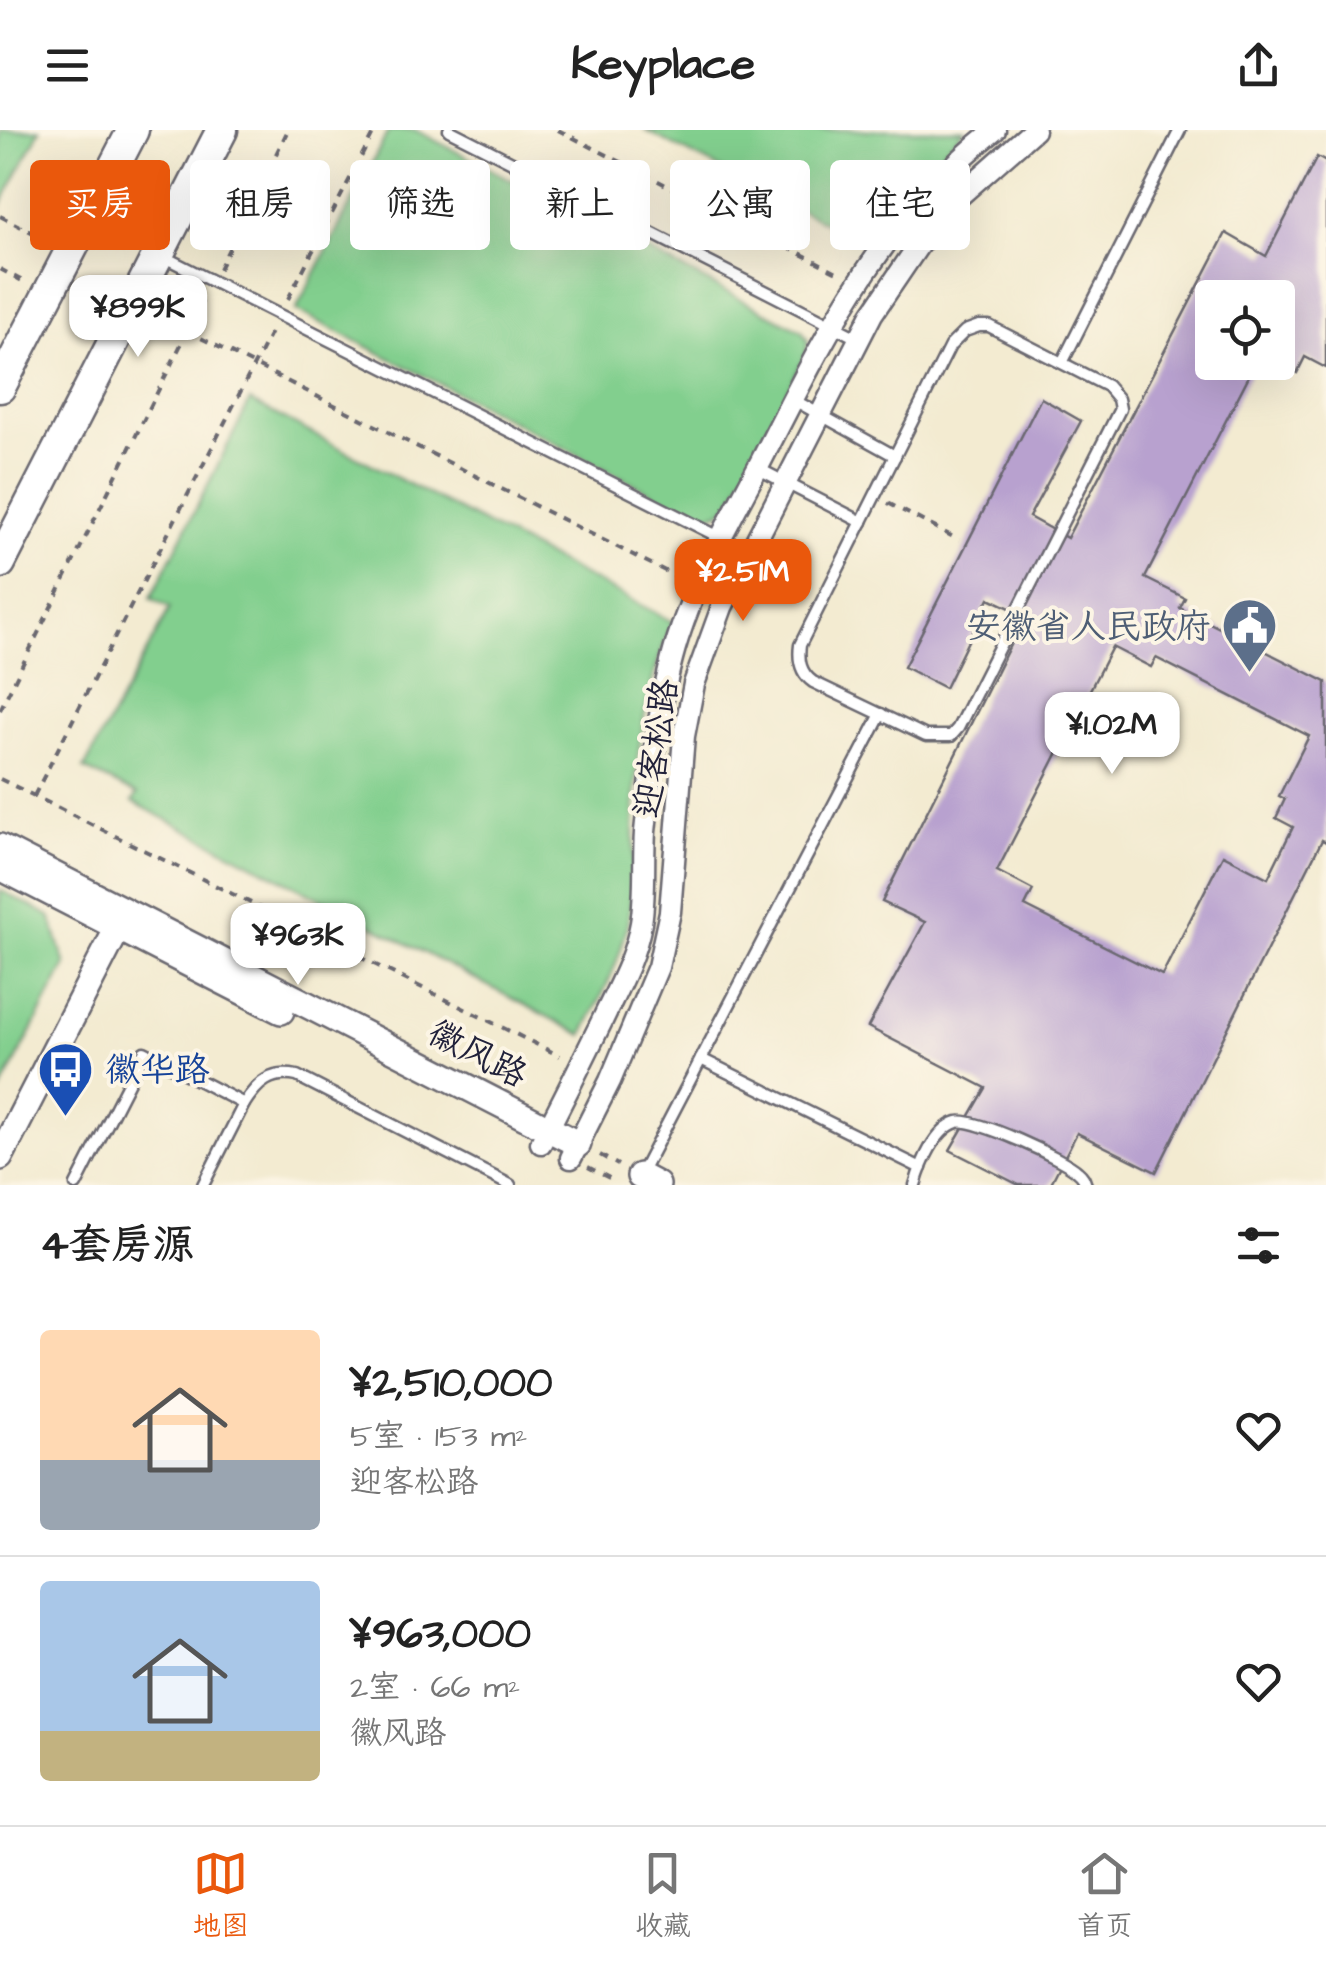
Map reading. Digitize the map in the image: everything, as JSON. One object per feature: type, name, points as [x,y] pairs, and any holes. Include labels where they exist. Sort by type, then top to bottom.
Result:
[{"type":"main road","points":[[118,160],[133,130]]},
{"type":"main road","points":[[0,563],[222,130]]},
{"type":"main road","points":[[0,387],[70,252]]},
{"type":"street","name":"迎客松路","points":[[545,1136],[629,964],[640,927],[645,894],[645,836],[657,740],[677,640],[698,588],[792,399],[858,282],[900,221],[931,185],[995,130]]},
{"type":"street","name":"迎客松路","points":[[574,1151],[610,1081],[658,968],[670,912],[684,736],[694,684],[722,607],[872,314],[941,212],[1034,130]]},
{"type":"street","name":"徽风路","points":[[0,847],[122,920],[574,1151]]},
{"type":"street","name":"徽风路","points":[[0,868],[122,920]]},
{"type":"street","points":[[0,1157],[122,920]]},
{"type":"lane","points":[[449,130],[860,339]]},
{"type":"lane","points":[[1064,362],[1180,130]]},
{"type":"lane","points":[[150,250],[750,553]]},
{"type":"lane","points":[[989,326],[1064,362],[1107,386],[1118,399],[1120,409],[958,728],[951,736],[926,736],[809,680],[799,659],[800,645],[950,346],[965,331],[989,326]]},
{"type":"lane","points":[[792,399],[895,456]]},
{"type":"lane","points":[[757,468],[862,522]]},
{"type":"lane","points":[[639,1183],[881,714]]},
{"type":"lane","points":[[76,1185],[144,1052],[244,1104]]},
{"type":"lane","points":[[700,1059],[921,1168]]},
{"type":"lane","points":[[204,1185],[244,1104],[254,1089],[273,1074],[297,1076],[510,1185]]},
{"type":"lane","points":[[916,1185],[941,1133],[956,1122],[974,1122],[1070,1166],[1086,1185]]},
{"type":"path","points":[[0,710],[288,130]]},
{"type":"path","points":[[34,796],[375,130]]},
{"type":"path","points":[[558,130],[858,282]]},
{"type":"path","points":[[0,216],[70,252]]},
{"type":"path","points":[[188,332],[698,588]]},
{"type":"path","points":[[874,496],[959,540]]},
{"type":"path","points":[[0,779],[580,1066]]},
{"type":"path","points":[[574,1151],[639,1183]]},
{"type":"path","points":[[574,1151],[639,1183]]},
{"type":"green space","points":[[0,130],[40,130],[0,207]]},
{"type":"green space","points":[[389,130],[415,130],[473,160],[374,160]]},
{"type":"green space","points":[[644,130],[965,130],[934,160],[830,160],[830,225],[810,215],[810,160],[703,160]]},
{"type":"green space","points":[[490,169],[510,179],[510,250],[646,250],[802,331],[808,341],[806,354],[730,504],[713,514],[693,514],[296,310],[350,205],[350,250],[490,250]]},
{"type":"green space","points":[[250,401],[673,622],[657,665],[642,734],[627,925],[615,966],[583,1035],[133,802],[137,794],[84,769],[170,608],[151,598]]},
{"type":"green space","points":[[0,890],[50,916],[66,965],[0,1092]]},
{"type":"building","name":"安徽省人民政府","points":[[1317,157],[1326,162],[1326,368],[1305,357],[1295,372],[1295,280],[1201,280],[1226,233],[1266,256]]},
{"type":"building","name":"安徽省人民政府","points":[[1195,292],[1195,380],[1247,380],[1145,578],[1185,598],[1180,608],[1326,682],[1326,842],[1322,840],[1156,1172],[1077,1133],[1050,1185],[1019,1185],[950,1150],[986,1088],[868,1027],[925,922],[882,902],[1025,615],[989,598],[945,688],[904,667],[1041,398],[1081,421],[1029,517],[1067,538]],"holes":[[[1112,647],[1151,667],[1156,658],[1309,736],[1279,796],[1285,799],[1276,818],[1293,827],[1268,878],[1223,855],[1162,975],[1025,906],[1033,890],[997,871]]]},
{"type":"place","name":"安徽省人民政府","points":[[1250,675]]},
{"type":"place","name":"徽华路","points":[[66,1118]]}]
